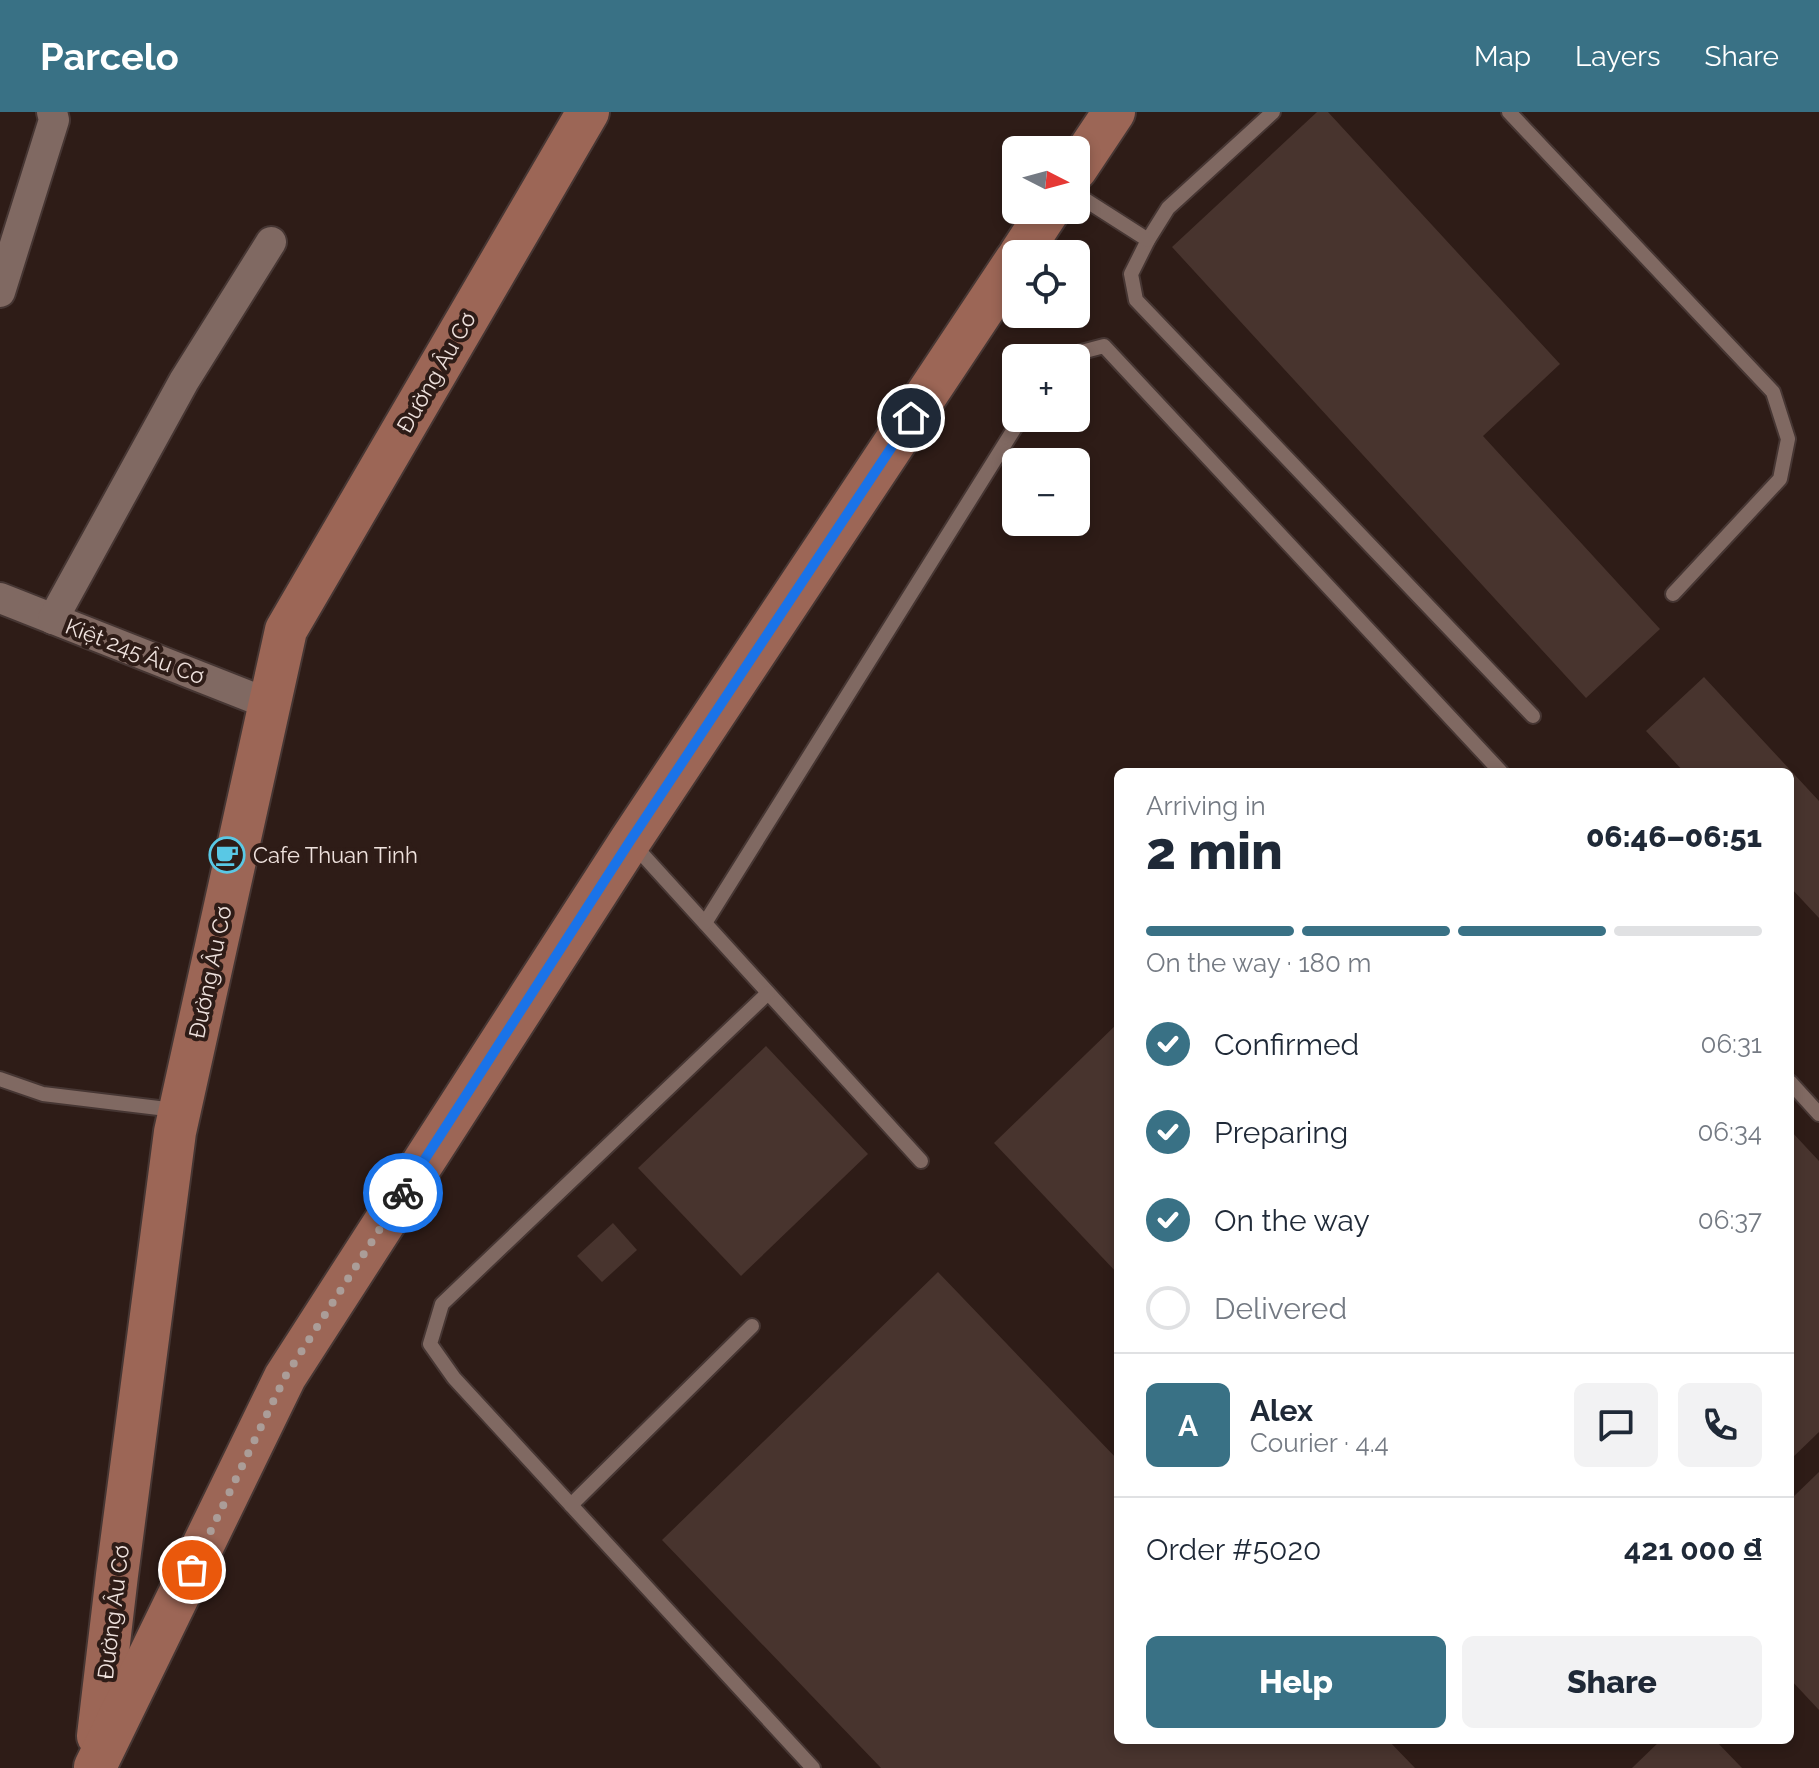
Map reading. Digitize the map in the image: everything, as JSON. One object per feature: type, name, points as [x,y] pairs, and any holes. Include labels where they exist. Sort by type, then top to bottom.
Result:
[{"type":"street","points":[[0,292],[54,120],[52,112]]},
{"type":"street","name":"Đường Âu Cơ","points":[[95,1768],[119,1559],[179,1111],[286,630],[588,112]]},
{"type":"street","points":[[1090,148],[1114,112]]},
{"type":"street","points":[[53,619],[184,381],[271,242]]},
{"type":"street","points":[[95,1768],[285,1377],[630,841],[1002,281]]},
{"type":"street","name":"Kiệt 245 Âu Cơ","points":[[0,598],[269,704]]},
{"type":"lane","points":[[1273,112],[1168,208],[1131,274],[1136,300],[1533,716]]},
{"type":"lane","points":[[1509,112],[1773,392],[1788,439],[1780,479],[1673,594]]},
{"type":"lane","points":[[1090,203],[1148,240]]},
{"type":"lane","points":[[1090,350],[1104,346],[1497,768]]},
{"type":"lane","points":[[705,923],[1012,432]]},
{"type":"lane","points":[[630,841],[921,1161]]},
{"type":"lane","points":[[768,993],[442,1304],[430,1344],[454,1378],[813,1768]]},
{"type":"lane","points":[[0,1079],[43,1094],[179,1111]]},
{"type":"lane","points":[[1794,1086],[1819,1114]]},
{"type":"lane","points":[[571,1505],[752,1326]]},
{"type":"building","points":[[1317,112],[1328,112],[1560,364],[1483,436],[1660,629],[1586,698],[1172,247]]},
{"type":"building","points":[[1704,677],[1788,768],[1680,768],[1646,731]]},
{"type":"building","points":[[1794,774],[1819,801],[1819,918],[1794,891]]},
{"type":"building","points":[[1114,1027],[1114,1270],[994,1143]]},
{"type":"building","points":[[766,1046],[868,1154],[741,1276],[638,1168]]},
{"type":"building","points":[[1794,1134],[1819,1161],[1819,1432],[1794,1456]]},
{"type":"building","points":[[613,1223],[637,1250],[602,1282],[577,1256]]},
{"type":"building","points":[[938,1272],[1114,1456],[1114,1744],[1392,1744],[1415,1768],[881,1768],[662,1540]]},
{"type":"building","points":[[1819,1472],[1819,1710],[1794,1683],[1794,1496]]},
{"type":"building","points":[[1657,1744],[1719,1744],[1742,1768],[1632,1768]]},
{"type":"way so far","points":[[192,1570],[285,1377],[403,1193]]},
{"type":"place","name":"Cafe Thuan Tinh","points":[[227,855]]},
{"type":"route","points":[[403,1193],[630,841],[911,418]]}]
